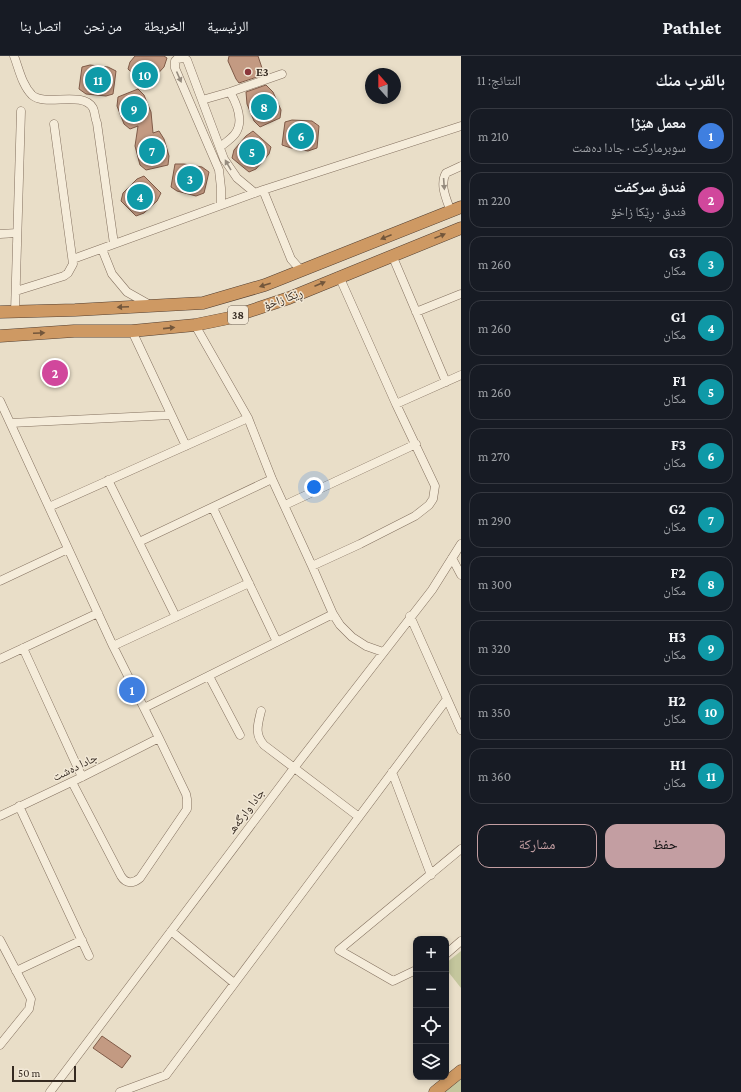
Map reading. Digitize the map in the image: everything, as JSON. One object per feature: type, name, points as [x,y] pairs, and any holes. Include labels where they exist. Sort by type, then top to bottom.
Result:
[{"type":"highway","name":"ڕێکا زاخۆ","points":[[0,312],[203,303],[265,285],[456,210]]},
{"type":"highway","name":"ڕێکا زاخۆ","points":[[0,336],[132,331],[195,325],[229,318],[289,298],[392,255],[460,232]]},
{"type":"highway","points":[[435,1092],[461,1071]]},
{"type":"street","points":[[14,56],[26,88],[33,96],[41,99],[76,100],[86,102],[92,108],[96,123],[114,244]]},
{"type":"street","points":[[221,205],[219,170],[175,68],[175,61],[177,57],[187,60],[224,158],[232,172],[243,183],[259,191],[291,259],[295,265],[305,269]]},
{"type":"street","points":[[202,100],[282,74]]},
{"type":"street","points":[[220,147],[235,134],[240,124],[236,103],[230,92]]},
{"type":"street","points":[[15,312],[21,110]]},
{"type":"street","points":[[16,291],[64,276],[72,269],[73,259],[54,124]]},
{"type":"street","points":[[73,259],[259,191],[461,126]]},
{"type":"street","points":[[456,210],[443,186],[442,181],[446,173],[461,166]]},
{"type":"street","points":[[0,234],[18,233]]},
{"type":"street","points":[[102,248],[112,274],[127,292],[150,306]]},
{"type":"street","points":[[392,255],[446,382]]},
{"type":"street","points":[[286,277],[290,270],[291,259]]},
{"type":"street","points":[[312,566],[415,516],[429,505],[433,499],[435,486],[396,404],[339,276]]},
{"type":"street","points":[[416,312],[461,294]]},
{"type":"street","points":[[195,325],[248,418],[272,479],[333,614],[340,625],[352,637],[366,646],[383,652]]},
{"type":"street","points":[[132,331],[186,446]]},
{"type":"street","points":[[396,404],[461,375]]},
{"type":"street","points":[[0,401],[113,646],[186,794],[188,804],[185,813],[136,881],[127,882],[121,876],[72,782]]},
{"type":"street","points":[[11,424],[171,414]]},
{"type":"street","points":[[49,507],[248,418]]},
{"type":"street","points":[[285,505],[416,444]]},
{"type":"street","points":[[139,542],[272,479]]},
{"type":"street","points":[[108,480],[176,617]]},
{"type":"street","points":[[213,508],[277,642]]},
{"type":"street","name":"جادا وارگه‌هـ","points":[[50,1092],[294,768],[410,616],[432,590],[461,544]]},
{"type":"street","points":[[0,581],[68,549]]},
{"type":"street","points":[[452,558],[461,575]]},
{"type":"street","points":[[113,646],[249,583]]},
{"type":"street","points":[[0,659],[98,613]]},
{"type":"street","points":[[144,708],[333,614]]},
{"type":"street","points":[[410,616],[447,699],[458,714],[461,730]]},
{"type":"street","points":[[23,648],[82,777]]},
{"type":"street","points":[[209,676],[240,736]]},
{"type":"street","points":[[120,1092],[166,1075],[447,699]]},
{"type":"street","points":[[261,711],[257,728],[260,741],[359,817]]},
{"type":"street","name":"جادا دەشت","points":[[0,816],[159,738]]},
{"type":"street","points":[[392,772],[432,875]]},
{"type":"street","points":[[19,806],[89,956]]},
{"type":"street","points":[[413,971],[393,981],[339,950],[432,875],[461,849]]},
{"type":"street","points":[[171,931],[234,983]]},
{"type":"street","points":[[0,940],[30,999],[29,1009],[0,1046]]},
{"type":"street","points":[[16,971],[82,940]]},
{"type":"street","points":[[449,951],[461,941]]},
{"type":"green space","points":[[461,951],[461,988],[449,973],[449,961]]},
{"type":"green space","points":[[461,1079],[461,1092],[445,1092]]},
{"type":"building","points":[[135,56],[164,56],[167,58],[164,67],[145,85],[128,69],[130,62]]},
{"type":"building","name":"E3","points":[[229,56],[258,56],[263,75],[239,83],[228,61]]},
{"type":"building","points":[[90,65],[108,67],[116,71],[113,94],[106,96],[86,94],[79,89],[82,67]]},
{"type":"building","points":[[266,85],[273,92],[281,110],[280,118],[260,127],[254,121],[247,104],[246,92]]},
{"type":"building","points":[[138,89],[144,95],[151,112],[153,133],[159,131],[164,139],[169,156],[168,165],[146,170],[140,165],[135,146],[138,126],[130,129],[124,124],[117,106],[118,97]]},
{"type":"building","points":[[292,120],[312,121],[319,126],[317,148],[308,151],[282,145],[285,122]]},
{"type":"building","points":[[253,131],[271,147],[269,154],[256,169],[249,172],[232,158],[234,150],[246,136]]},
{"type":"building","points":[[175,164],[202,167],[209,172],[204,193],[196,196],[177,191],[171,187]]},
{"type":"building","points":[[144,176],[161,193],[157,201],[144,213],[136,216],[121,201],[123,193],[137,179]]},
{"type":"building","points":[[102,1036],[131,1056],[122,1068],[93,1048]]},
{"type":"place","name":"E3","points":[[248,72]]},
{"type":"place","name":"H2","points":[[145,75]]},
{"type":"place","name":"H1","points":[[98,80]]},
{"type":"place","name":"F2","points":[[264,107]]},
{"type":"place","name":"H3","points":[[134,109]]},
{"type":"place","name":"F3","points":[[301,136]]},
{"type":"place","name":"G2","points":[[152,151]]},
{"type":"place","name":"F1","points":[[252,152]]},
{"type":"place","name":"G3","points":[[190,179]]},
{"type":"place","name":"G1","points":[[140,197]]},
{"type":"place","name":"فندق سركفت","points":[[55,373]]},
{"type":"place","name":"معمل ھێژا","points":[[132,690]]}]
